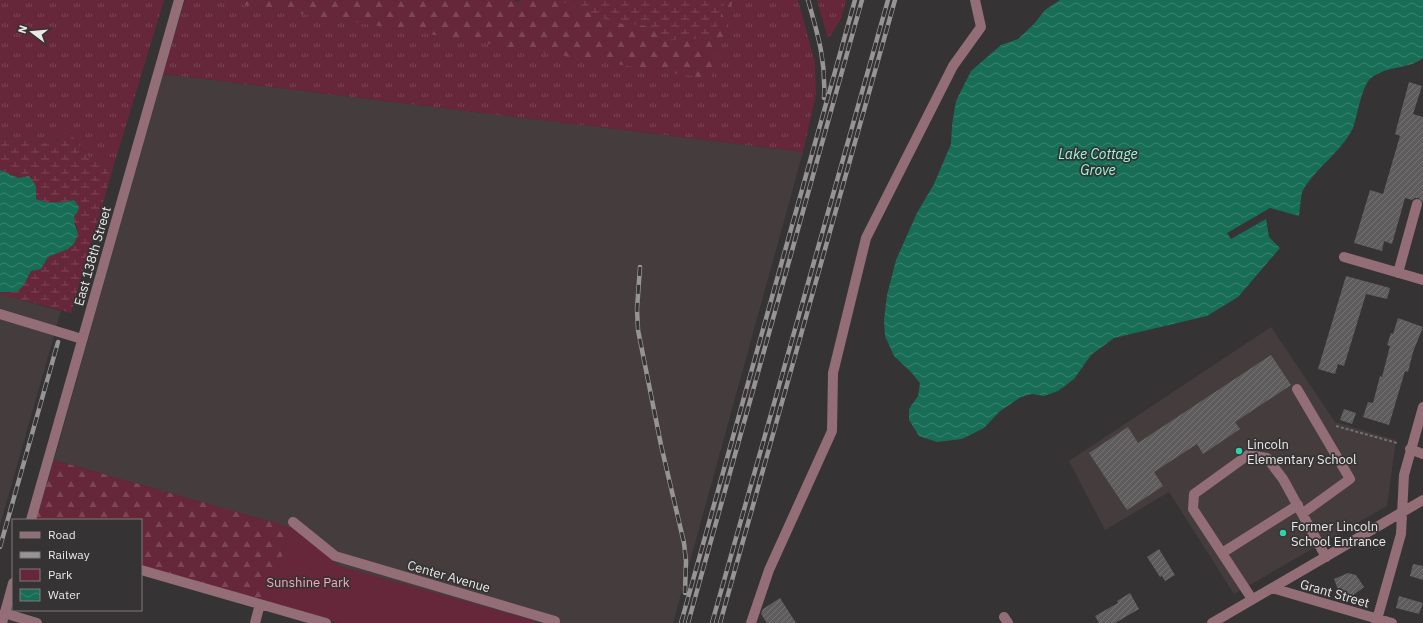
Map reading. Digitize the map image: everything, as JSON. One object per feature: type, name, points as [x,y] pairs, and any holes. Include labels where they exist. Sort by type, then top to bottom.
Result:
[{"type":"street","name":"East 138th Street","points":[[31,519],[179,0]]},
{"type":"street","points":[[751,623],[769,570],[832,432],[833,373],[866,238],[953,66],[981,27],[975,0]]},
{"type":"street","points":[[1398,273],[1417,204]]},
{"type":"street","points":[[1344,257],[1423,280]]},
{"type":"street","points":[[0,314],[82,339]]},
{"type":"street","points":[[1222,553],[1350,479],[1297,389]]},
{"type":"street","points":[[1377,621],[1402,534],[1404,476],[1410,449],[1423,410]]},
{"type":"street","points":[[1410,449],[1423,454]]},
{"type":"street","points":[[1252,599],[1193,509],[1194,494],[1248,455],[1267,458],[1283,479],[1326,556]]},
{"type":"street","points":[[1212,623],[1423,500]]},
{"type":"street","name":"Center Avenue","points":[[293,522],[335,556],[554,622]]},
{"type":"street","points":[[142,570],[326,623]]},
{"type":"street","points":[[12,586],[3,618],[37,623]]},
{"type":"street","name":"Grant Street","points":[[1272,588],[1377,621],[1392,623]]},
{"type":"street","points":[[255,623],[260,604]]},
{"type":"path","points":[[1336,426],[1397,443]]},
{"type":"shaded area","points":[[163,74],[803,152],[673,623],[541,623],[355,572],[339,566],[327,557],[310,533],[54,460]]},
{"type":"shaded area","points":[[0,294],[61,311],[0,525]]},
{"type":"shaded area","name":"Lincoln Elementary School","points":[[1271,327],[1335,422],[1396,440],[1387,506],[1234,594],[1169,492],[1105,530],[1069,461]]},
{"type":"green space","points":[[0,0],[164,0],[113,168],[87,156],[74,138],[58,138],[56,143],[44,143],[0,138]]},
{"type":"green space","points":[[185,0],[214,0],[710,78],[733,0],[798,0],[815,63],[816,94],[803,152],[163,74]]},
{"type":"green space","points":[[214,0],[513,0],[520,2],[521,0],[733,0],[711,79]]},
{"type":"green space","points":[[558,0],[725,0],[719,23],[712,34],[703,39],[677,39],[669,41],[663,40],[658,36],[656,29],[648,26],[623,24],[605,19]]},
{"type":"green space","points":[[817,0],[846,0],[841,19],[828,39]]},
{"type":"green space","points":[[68,133],[74,138],[87,156],[113,168],[71,313],[0,294],[0,292],[5,292],[27,278],[31,271],[41,269],[48,257],[68,249],[77,228],[74,222],[74,200],[65,202],[40,201],[36,199],[36,194],[29,176],[18,178],[0,170],[0,138],[56,143],[62,134]]},
{"type":"green space","points":[[54,460],[290,527],[269,603],[142,566],[142,519],[36,519]]},
{"type":"green space","name":"Sunshine Park","points":[[290,527],[310,533],[323,551],[339,566],[535,621],[534,623],[338,623],[269,603]]},
{"type":"water","name":"Lake Cottage Grove","points":[[1060,0],[1423,0],[1423,58],[1411,64],[1390,69],[1370,79],[1360,102],[1353,128],[1348,137],[1315,174],[1303,190],[1299,216],[1270,208],[1227,233],[1231,239],[1266,219],[1269,237],[1280,248],[1238,297],[1207,316],[1114,338],[1091,355],[1074,379],[1058,391],[1044,396],[1032,394],[1021,397],[1000,411],[984,428],[962,439],[937,442],[919,436],[909,420],[909,409],[918,396],[920,383],[894,356],[885,336],[884,320],[887,295],[896,260],[917,213],[934,184],[951,144],[952,125],[956,101],[971,71],[1001,45],[1018,39],[1034,24],[1045,10]]},
{"type":"water","points":[[0,170],[18,178],[29,176],[36,186],[36,199],[40,201],[65,202],[74,200],[79,207],[74,216],[74,222],[78,234],[74,244],[68,249],[48,257],[41,269],[31,271],[23,286],[17,292],[0,292]]},
{"type":"building","points":[[1409,82],[1422,86],[1413,114],[1423,117],[1423,202],[1418,198],[1412,200],[1405,198],[1392,244],[1384,241],[1382,251],[1354,243],[1370,190],[1383,194],[1400,136],[1395,134]]},
{"type":"building","points":[[1346,276],[1390,288],[1387,299],[1366,294],[1344,366],[1338,364],[1335,374],[1318,369]]},
{"type":"building","points":[[1398,318],[1423,327],[1413,352],[1408,372],[1405,371],[1389,425],[1363,417],[1368,402],[1373,403],[1390,346],[1387,345],[1391,333],[1393,334]]},
{"type":"building","points":[[1271,355],[1291,385],[1235,422],[1240,429],[1203,454],[1197,444],[1154,472],[1163,486],[1127,510],[1089,453],[1128,427],[1138,443]]},
{"type":"building","points":[[1344,409],[1356,413],[1352,424],[1340,420]]},
{"type":"building","points":[[1159,549],[1175,575],[1165,581],[1162,576],[1160,577],[1147,557]]},
{"type":"building","points":[[1413,564],[1423,566],[1423,580],[1410,576]]},
{"type":"building","points":[[1348,573],[1356,575],[1364,587],[1352,596],[1339,592],[1334,579]]},
{"type":"building","points":[[1130,593],[1139,609],[1115,623],[1099,623],[1095,616],[1118,603],[1117,601]]},
{"type":"building","points":[[1399,596],[1423,603],[1419,614],[1396,608]]},
{"type":"building","points":[[780,598],[796,623],[767,623],[761,614],[763,609]]},
{"type":"railway","points":[[808,0],[818,37],[824,72],[824,98]]},
{"type":"railway","points":[[681,623],[855,0]]},
{"type":"railway","points":[[688,623],[862,0]]},
{"type":"railway","points":[[712,623],[888,0]]},
{"type":"railway","points":[[720,623],[895,0]]},
{"type":"railway","points":[[640,267],[637,309],[638,330],[661,445],[684,543],[686,561],[685,593]]},
{"type":"railway","points":[[0,547],[58,342]]},
{"type":"place","name":"Lincoln Elementary School","points":[[1239,451]]},
{"type":"place","name":"Former Lincoln School Entrance","points":[[1283,533]]}]
